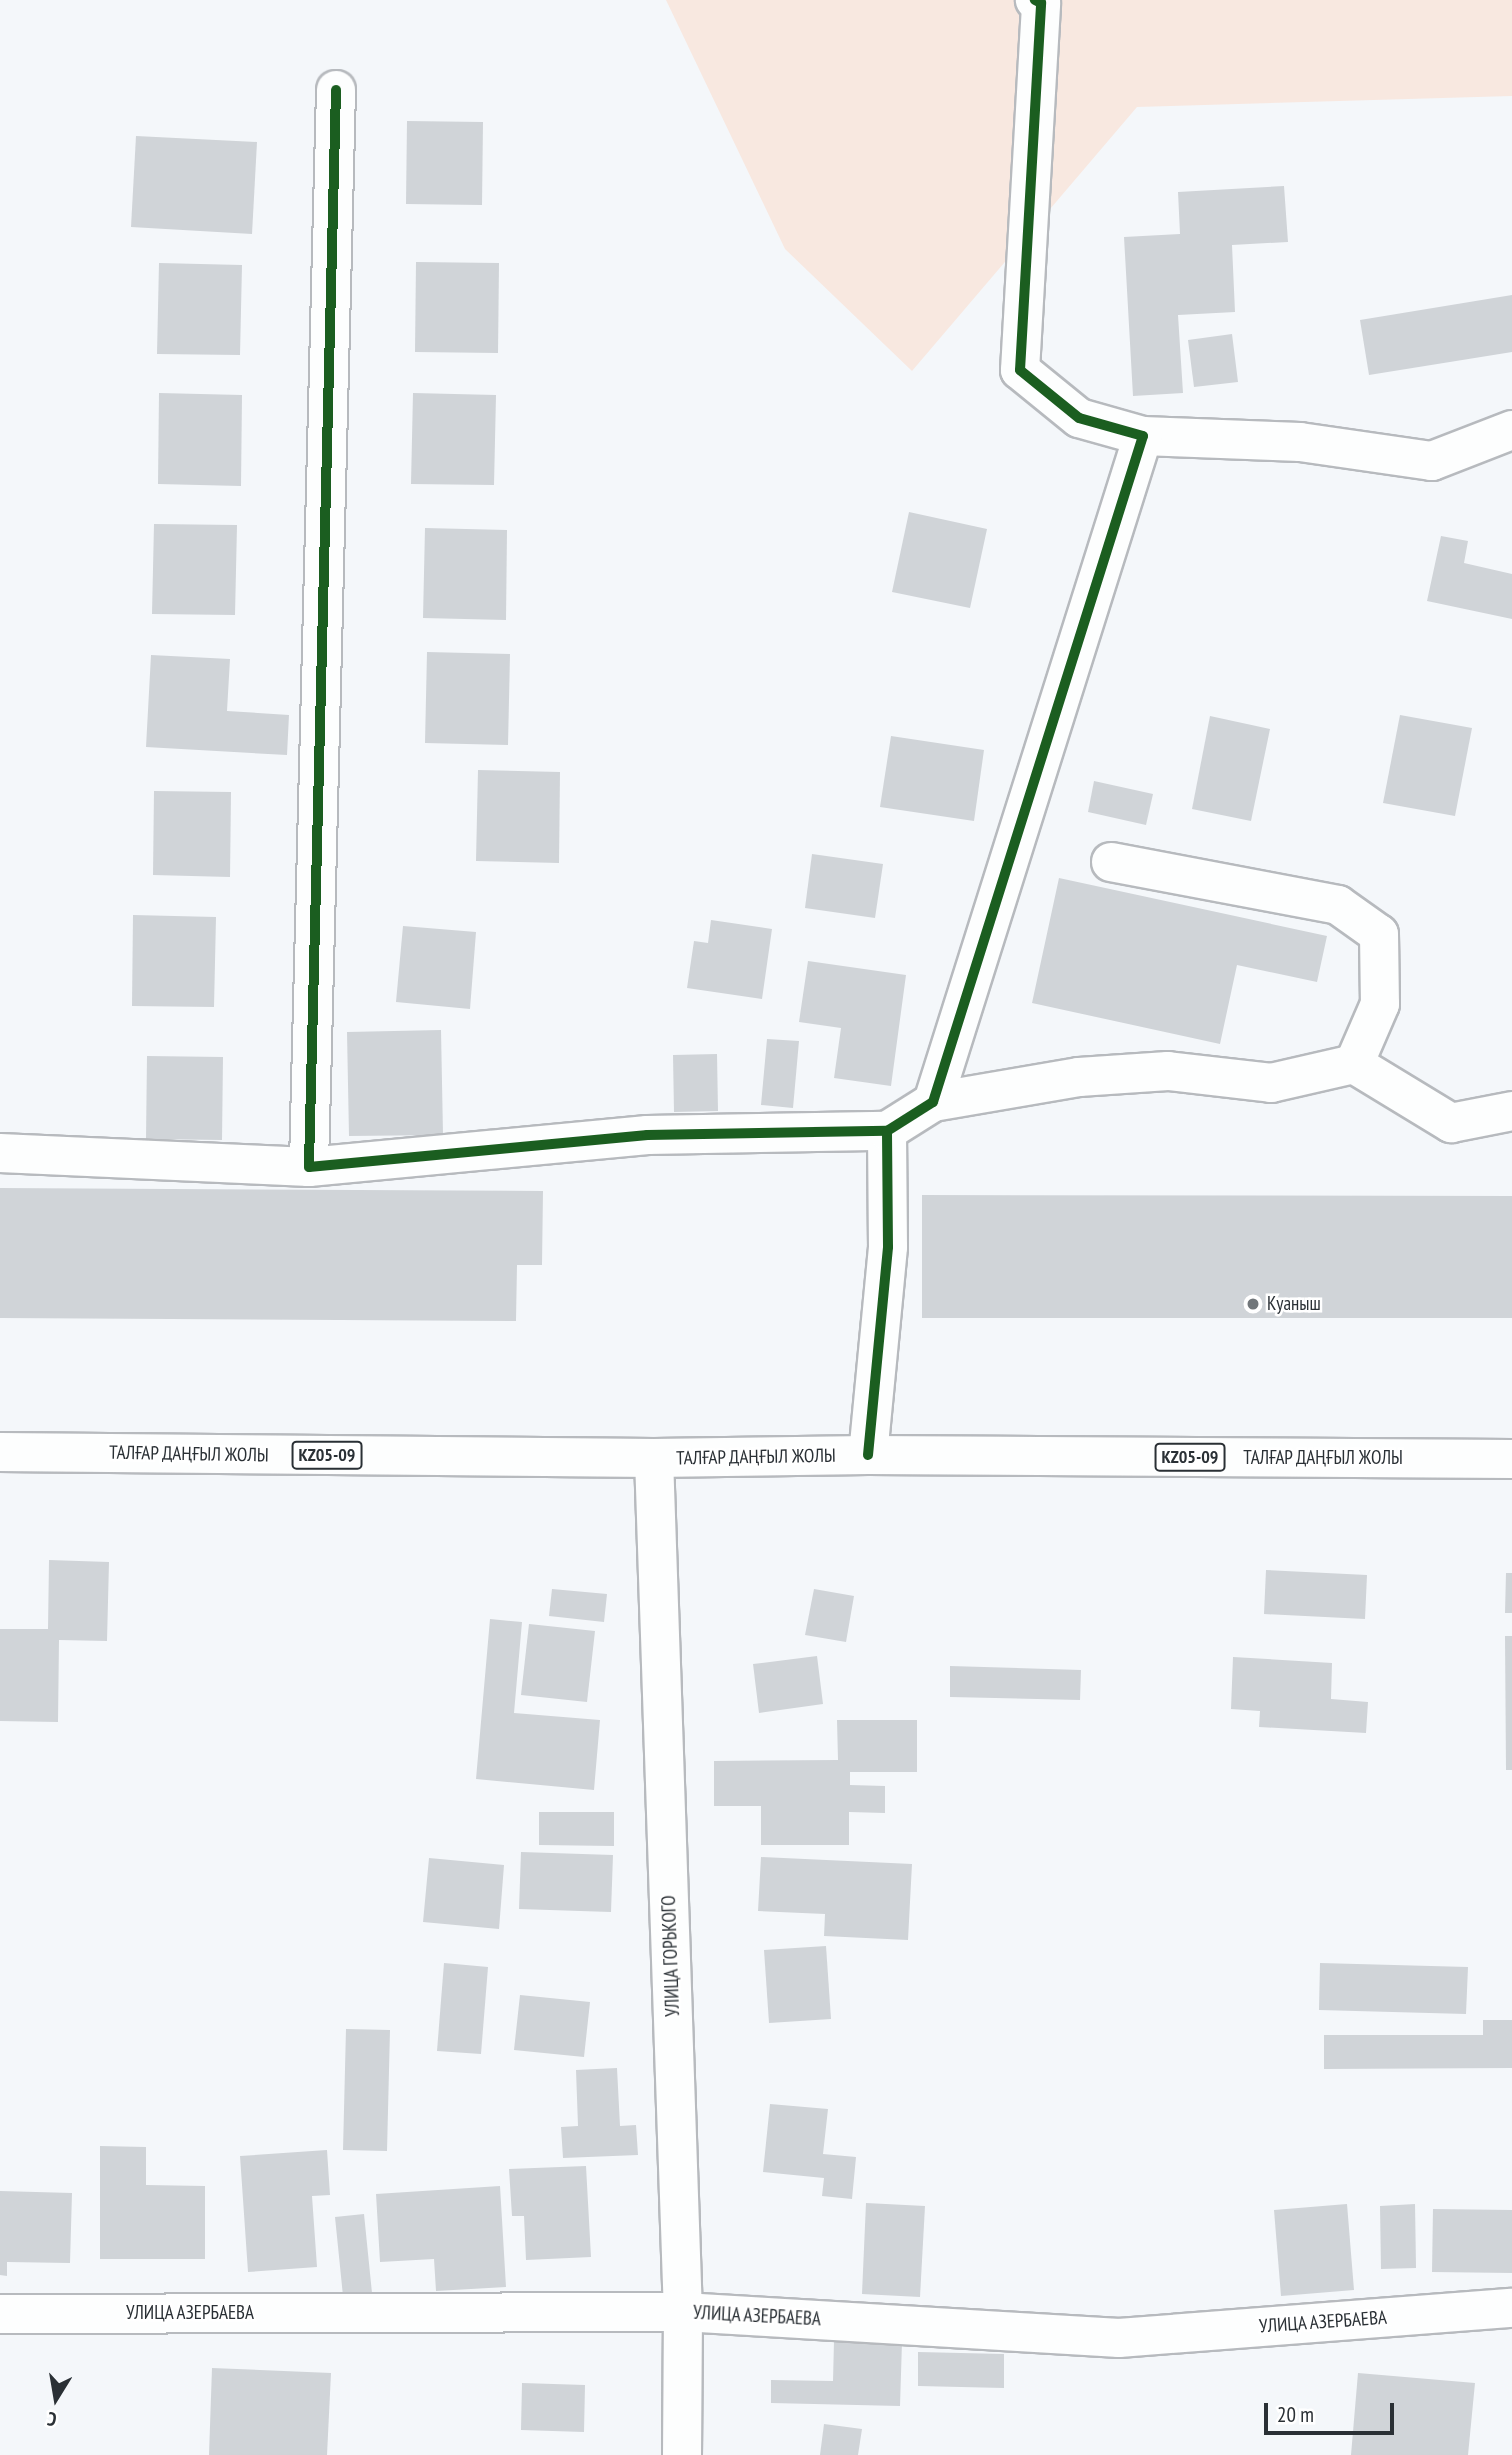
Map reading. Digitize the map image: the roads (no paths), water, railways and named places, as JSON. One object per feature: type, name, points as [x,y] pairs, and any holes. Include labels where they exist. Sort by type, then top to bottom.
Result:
[{"type":"street","points":[[1035,0],[1041,3],[1020,370],[1079,418],[1143,436],[1300,442],[1432,461],[1512,430]]},
{"type":"street","points":[[309,1167],[336,90]]},
{"type":"street","points":[[933,1102],[1143,436]]},
{"type":"street","points":[[1111,862],[1338,905],[1379,934],[1380,1004],[1354,1064]]},
{"type":"street","points":[[0,1153],[309,1167],[647,1135],[887,1131],[933,1102],[1079,1077],[1168,1071],[1271,1083],[1354,1064],[1451,1123],[1512,1111]]},
{"type":"street","points":[[869,1455],[888,1247],[887,1131]]},
{"type":"street","name":"ТАЛҒАР ДАҢҒЫЛ ЖОЛЫ","points":[[0,1452],[654,1458],[869,1455],[1512,1459]]},
{"type":"street","name":"УЛИЦА ГОРЬКОГО","points":[[654,1458],[683,2312],[682,2455]]},
{"type":"street","name":"УЛИЦА АЗЕРБАЕВА","points":[[0,2314],[683,2312],[1119,2338],[1512,2308]]},
{"type":"place","name":"Куаныш","points":[[1253,1304]]}]
